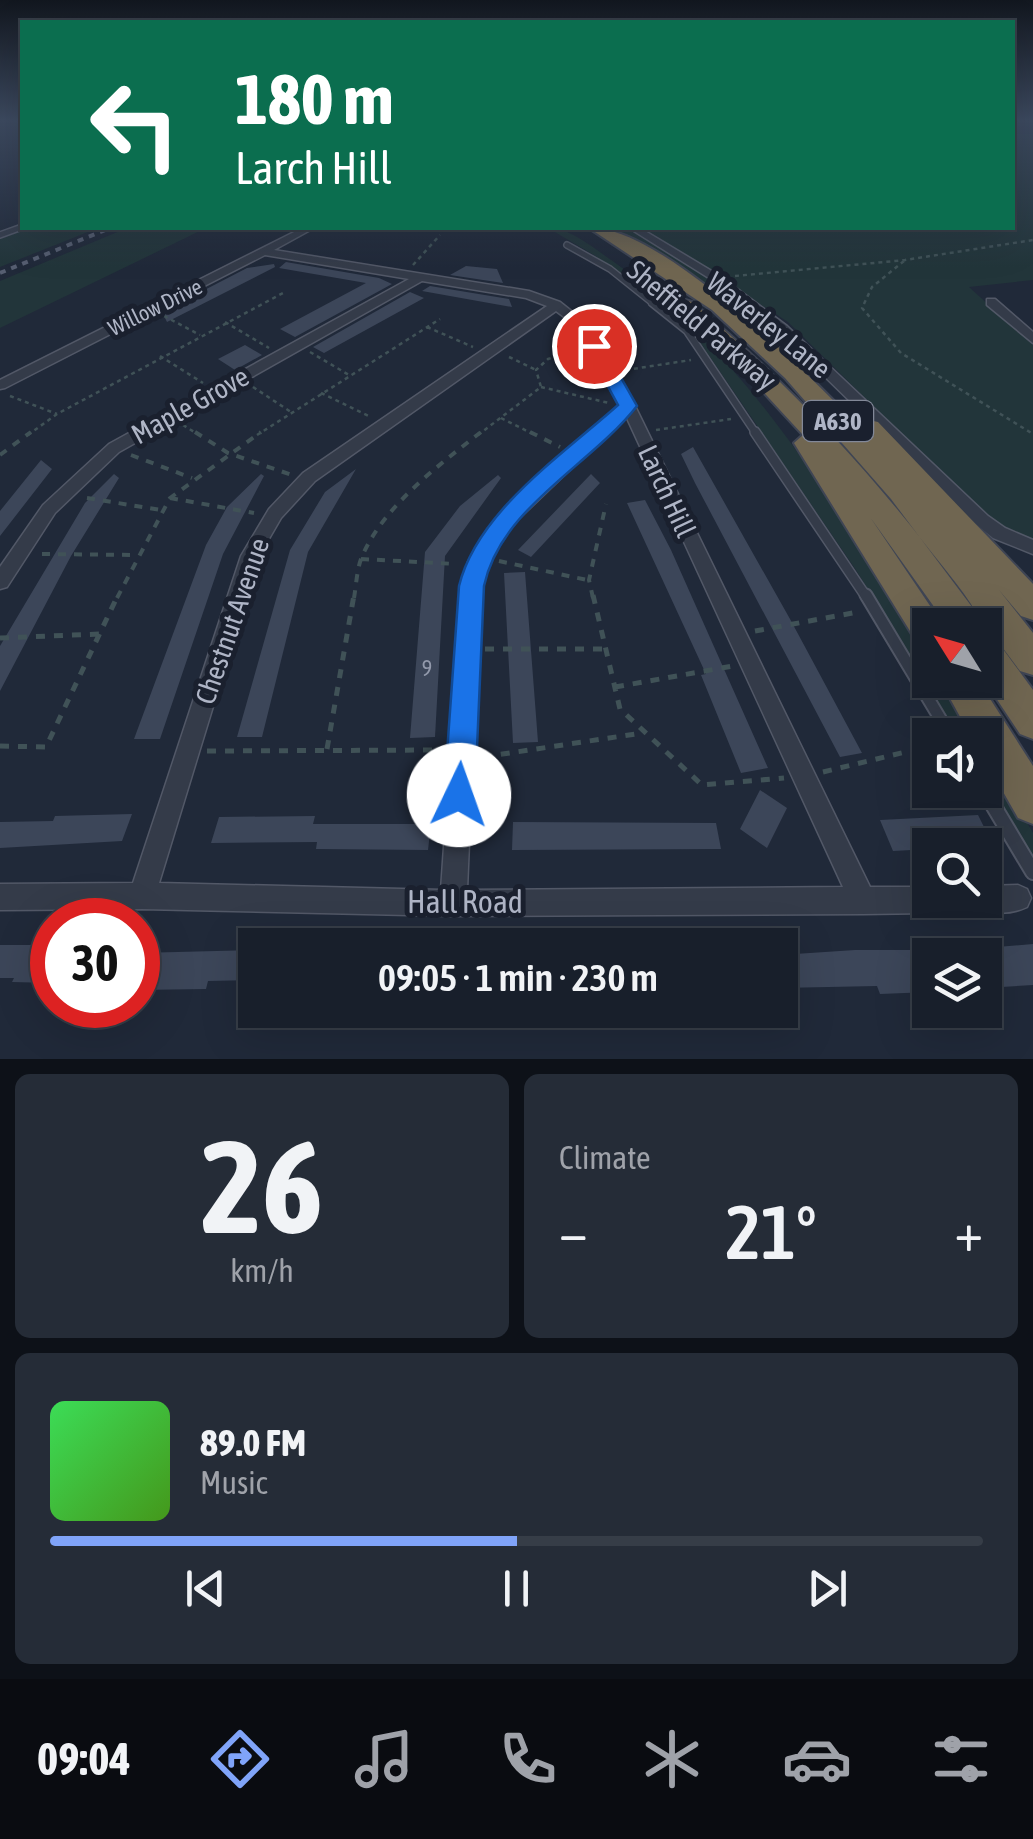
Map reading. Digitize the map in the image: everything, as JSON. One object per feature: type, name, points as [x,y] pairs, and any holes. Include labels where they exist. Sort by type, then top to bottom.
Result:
[{"type":"highway","name":"Sheffield Parkway","points":[[600,230],[781,391],[843,460],[953,608]]},
{"type":"highway","name":"Sheffield Parkway","points":[[570,236],[656,282],[728,344],[849,432],[982,592],[1033,660]]},
{"type":"highway","name":"A630","points":[[728,344],[800,368],[884,443],[1033,606]]},
{"type":"highway","name":"A630","points":[[728,344],[814,452],[913,608]]},
{"type":"highway","points":[[1002,677],[1033,722]]},
{"type":"highway","points":[[969,698],[1033,803]]},
{"type":"street","name":"Willow Drive","points":[[0,388],[267,252],[300,230]]},
{"type":"street","name":"Waverley Lane","points":[[637,230],[716,278],[783,329],[982,520],[999,533],[1033,547]]},
{"type":"street","points":[[267,252],[529,295],[556,304]]},
{"type":"street","name":"Maple Grove","points":[[0,582],[62,494],[114,448],[413,276]]},
{"type":"street","points":[[990,302],[1033,338]]},
{"type":"street","name":"Larch Hill","points":[[556,304],[584,326],[628,406],[862,901]]},
{"type":"street","name":"Chestnut Avenue","points":[[142,896],[250,556],[272,516],[306,480],[556,304]]},
{"type":"street","points":[[453,903],[468,649],[478,561],[502,524],[628,406]]},
{"type":"street","name":"Hall Road","points":[[0,897],[453,903],[912,900]]},
{"type":"lane","points":[[728,344],[745,417],[874,610],[940,718]]},
{"type":"lane","points":[[995,808],[1033,872]]},
{"type":"path","points":[[413,276],[440,235]]},
{"type":"path","points":[[716,278],[905,260],[1033,240]]},
{"type":"path","points":[[905,260],[881,276],[862,308],[901,353],[1033,434]]},
{"type":"path","points":[[0,455],[57,414],[284,293]]},
{"type":"path","points":[[151,310],[200,335]]},
{"type":"path","points":[[0,746],[46,747],[137,554],[170,498],[228,452],[440,319]]},
{"type":"path","points":[[226,322],[280,354]]},
{"type":"path","points":[[427,327],[536,370]]},
{"type":"path","points":[[609,372],[728,344]]},
{"type":"path","points":[[298,345],[349,376]]},
{"type":"path","points":[[536,370],[548,359],[594,346]]},
{"type":"path","points":[[160,356],[215,390]]},
{"type":"path","points":[[536,370],[541,387]]},
{"type":"path","points":[[238,378],[291,412]]},
{"type":"path","points":[[541,387],[628,406]]},
{"type":"path","points":[[327,749],[361,559],[394,510],[422,480],[541,387]]},
{"type":"path","points":[[0,388],[57,414]]},
{"type":"path","points":[[322,393],[383,424]]},
{"type":"path","points":[[168,416],[228,452],[306,480]]},
{"type":"path","points":[[640,433],[745,417]]},
{"type":"path","points":[[501,418],[576,455]]},
{"type":"path","points":[[114,448],[192,478]]},
{"type":"path","points":[[62,494],[161,510]]},
{"type":"path","points":[[170,498],[272,516]]},
{"type":"path","points":[[606,504],[589,580],[620,709],[702,785],[806,776],[912,750]]},
{"type":"path","points":[[17,554],[137,554]]},
{"type":"path","points":[[361,559],[478,561],[589,580]]},
{"type":"path","points":[[735,634],[874,610]]},
{"type":"path","points":[[0,638],[100,634]]},
{"type":"path","points":[[468,649],[606,648]]},
{"type":"path","points":[[614,687],[749,662]]},
{"type":"path","points":[[188,752],[327,749],[462,756],[642,732]]},
{"type":"green space","points":[[1015,168],[1033,168],[1033,280],[969,287],[1033,345],[1033,542],[989,520],[788,322],[644,230],[1015,230]]},
{"type":"green space","points":[[25,230],[93,230],[0,267],[0,239]]},
{"type":"green space","points":[[122,230],[202,230],[0,328],[0,281]]},
{"type":"green space","points":[[551,230],[565,231],[582,240],[665,302],[711,346],[752,393],[827,495],[912,629],[912,661],[856,570],[688,325],[594,255]]},
{"type":"green space","points":[[612,230],[626,230],[664,247],[752,311],[736,311]]},
{"type":"green space","points":[[934,698],[954,698],[966,718],[947,718]]},
{"type":"green space","points":[[1002,780],[1033,833],[1033,864],[1000,808]]},
{"type":"building","points":[[286,262],[379,278],[392,284],[295,337],[280,329],[366,283],[279,268]]},
{"type":"building","points":[[274,264],[275,267],[167,322],[162,312],[247,268]]},
{"type":"building","points":[[466,266],[497,269],[503,283],[450,275]]},
{"type":"building","points":[[430,286],[509,299],[512,307],[422,291]]},
{"type":"building","points":[[410,292],[424,298],[324,353],[313,347]]},
{"type":"building","points":[[245,345],[262,355],[235,370],[218,359]]},
{"type":"building","points":[[693,447],[862,753],[840,757],[681,454]]},
{"type":"building","points":[[41,460],[52,469],[0,536],[0,511]]},
{"type":"building","points":[[356,469],[308,552],[262,737],[237,737],[290,550],[325,492]]},
{"type":"building","points":[[114,474],[119,478],[71,556],[0,691],[0,646],[85,503]]},
{"type":"building","points":[[261,474],[264,476],[223,554],[160,739],[134,739],[206,545],[227,507]]},
{"type":"building","points":[[591,474],[600,483],[531,557],[518,550]]},
{"type":"building","points":[[498,475],[501,478],[445,556],[435,737],[410,738],[425,552],[460,506]]},
{"type":"building","points":[[645,500],[768,768],[741,773],[701,675],[706,674],[627,503]]},
{"type":"building","points":[[525,572],[538,742],[513,743],[504,573]]},
{"type":"building","points":[[760,790],[787,808],[767,848],[740,829]]},
{"type":"building","points":[[132,814],[122,841],[0,848],[0,822]]},
{"type":"building","points":[[978,815],[984,828],[912,828],[912,850],[893,851],[880,820]]},
{"type":"building","points":[[315,816],[313,824],[431,824],[428,850],[316,849],[317,842],[211,843],[219,817]]},
{"type":"building","points":[[513,822],[716,823],[721,849],[512,850]]},
{"type":"building","points":[[1033,944],[1033,985],[1002,987],[1002,947]]},
{"type":"building","points":[[0,945],[30,945],[30,982],[0,978]]},
{"type":"building","points":[[238,950],[238,980],[208,981],[206,989],[160,990],[160,952]]},
{"type":"building","points":[[912,950],[912,993],[880,994],[877,986],[798,988],[798,954]]},
{"type":"railway","points":[[0,273],[105,230]]},
{"type":"route","points":[[459,795],[471,586],[477,562],[502,524],[628,406],[594,346]]}]
